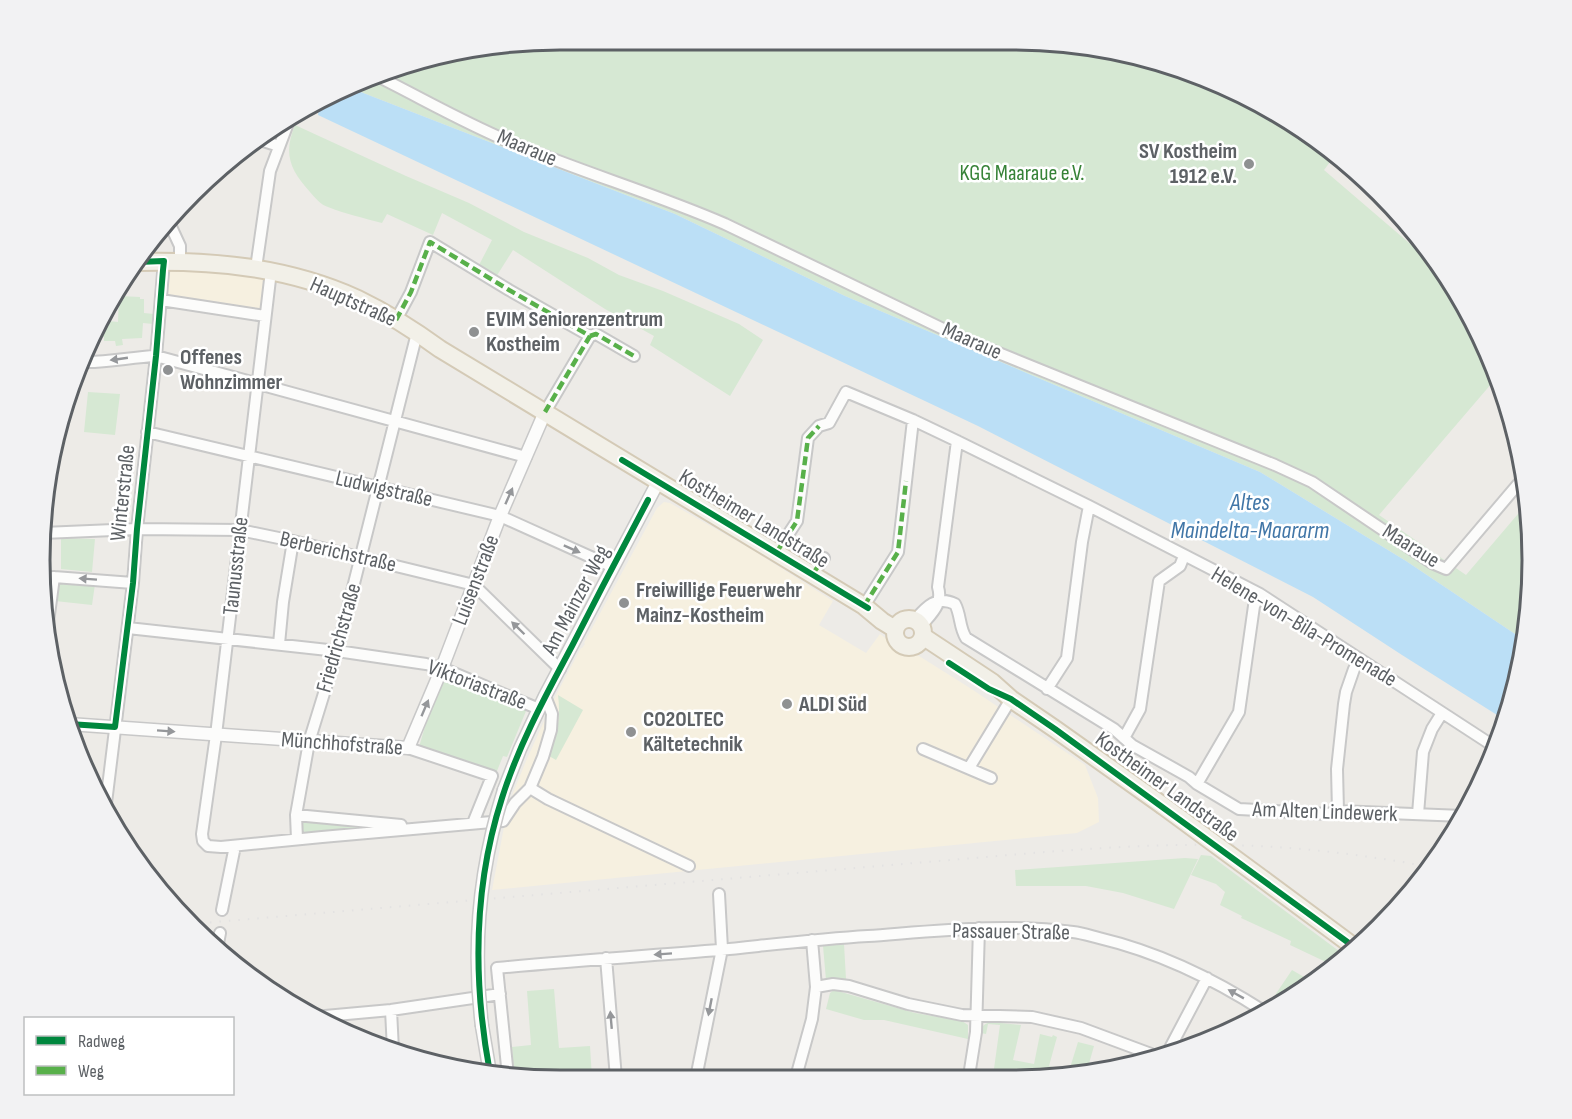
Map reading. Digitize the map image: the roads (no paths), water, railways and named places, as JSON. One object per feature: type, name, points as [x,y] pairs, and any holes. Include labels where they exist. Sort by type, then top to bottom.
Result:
[{"type":"main road","name":"Hauptstraße","points":[[146,262],[172,261],[263,269],[305,279],[340,291],[374,307],[545,412]]},
{"type":"main road","name":"Kostheimer Landstraße","points":[[545,412],[866,607],[882,621],[912,630],[989,689],[1011,699],[1162,805],[1349,943]]},
{"type":"street","name":"Maaraue","points":[[386,81],[513,143],[583,171],[685,207],[736,229],[964,339],[1275,465],[1312,483],[1446,569],[1517,486]]},
{"type":"street","name":"Taunusstraße","points":[[235,846],[208,846],[203,841],[202,834],[228,639],[265,316],[263,269],[267,183],[272,162],[286,129]]},
{"type":"street","points":[[267,142],[279,146]]},
{"type":"street","name":"Winterstraße","points":[[107,794],[128,628],[161,300],[172,261],[180,246],[172,228]]},
{"type":"street","points":[[396,320],[411,292],[430,242],[590,336]]},
{"type":"street","points":[[161,300],[265,316]]},
{"type":"street","name":"Friedrichstraße","points":[[297,839],[296,815],[309,742],[337,651],[417,333]]},
{"type":"street","points":[[545,412],[590,336],[596,334],[634,356]]},
{"type":"street","points":[[89,362],[101,363],[109,360],[156,356],[526,457]]},
{"type":"street","name":"Helene-von-Bila-Promenade","points":[[776,554],[797,521],[808,438],[819,426],[829,423],[846,392],[957,441],[1260,594],[1488,743]]},
{"type":"street","name":"Luisenstraße","points":[[408,748],[442,668],[500,516],[545,412]]},
{"type":"street","points":[[866,607],[898,552],[913,420]]},
{"type":"street","name":"Ludwigstraße","points":[[147,432],[500,516],[613,567]]},
{"type":"street","points":[[912,630],[936,608],[940,601],[938,587],[957,441]]},
{"type":"street","name":"Am Mainzer Weg","points":[[489,1064],[482,1026],[478,964],[480,909],[488,854],[504,790],[545,696],[658,482]]},
{"type":"street","points":[[1047,689],[1067,658],[1089,506]]},
{"type":"street","name":"Berberichstraße","points":[[51,533],[137,529],[240,530],[474,585]]},
{"type":"street","points":[[279,644],[292,543]]},
{"type":"street","points":[[1124,738],[1140,709],[1158,581],[1180,566],[1184,556]]},
{"type":"street","points":[[812,575],[824,558]]},
{"type":"street","points":[[51,577],[133,582]]},
{"type":"street","points":[[474,585],[560,669]]},
{"type":"street","points":[[1197,784],[1239,712],[1254,606],[1260,594]]},
{"type":"street","name":"Am Alten Lindewerk","points":[[940,601],[945,600],[955,604],[959,614],[960,628],[966,638],[1114,729],[1132,745],[1239,809],[1328,814],[1338,811],[1453,816]]},
{"type":"street","name":"Viktoriastraße","points":[[128,628],[337,651],[426,664],[442,668],[537,712]]},
{"type":"street","points":[[1338,811],[1336,769],[1344,704],[1346,692],[1359,659]]},
{"type":"street","points":[[222,910],[235,846],[502,821],[530,788],[543,757],[551,730],[552,714],[545,696]]},
{"type":"street","points":[[969,768],[1011,699]]},
{"type":"street","points":[[1419,814],[1423,752],[1432,729],[1442,713]]},
{"type":"street","name":"Münchhofstraße","points":[[78,725],[408,748],[492,776],[473,823]]},
{"type":"street","points":[[923,749],[991,778]]},
{"type":"street","points":[[530,788],[548,799],[689,866]]},
{"type":"street","points":[[296,815],[426,827]]},
{"type":"street","points":[[698,1070],[722,949],[719,894]]},
{"type":"street","points":[[970,1070],[976,1032],[979,928]]},
{"type":"street","name":"Passauer Straße","points":[[500,994],[497,968],[812,940],[979,928],[1023,928],[1074,932],[1120,943],[1207,978],[1257,1007]]},
{"type":"street","points":[[219,939],[220,933]]},
{"type":"street","points":[[798,1070],[812,1019],[816,987],[812,940]]},
{"type":"street","points":[[606,958],[615,1070]]},
{"type":"street","points":[[1173,1043],[1207,978]]},
{"type":"street","points":[[816,987],[833,984],[849,986],[908,1004],[962,1015],[1032,1017],[1081,1028],[1145,1052]]},
{"type":"street","points":[[331,1015],[391,1010],[500,994],[507,1066]]},
{"type":"street","points":[[391,1010],[393,1041]]},
{"type":"water","name":"Altes Maindelta-Maararm","points":[[358,91],[675,214],[845,296],[1260,472],[1406,561],[1517,635],[1513,659],[1497,715],[1313,597],[978,426],[318,115],[318,110]]},
{"type":"railway","points":[[202,923],[1045,852],[1129,847],[1241,845],[1350,854],[1421,865]]},
{"type":"place","name":"SV Kostheim 1912 e.V.","points":[[1249,164]]},
{"type":"place","name":"EVIM Seniorenzentrum Kostheim","points":[[474,332]]},
{"type":"place","name":"Offenes Wohnzimmer","points":[[168,370]]},
{"type":"place","name":"Freiwillige Feuerwehr Mainz-Kostheim","points":[[624,603]]},
{"type":"place","name":"ALDI Süd","points":[[787,704]]},
{"type":"place","name":"CO2OLTEC Kältetechnik","points":[[631,732]]},
{"type":"park label","name":"KGG Maaraue e.V.","points":[[1022,173]]}]
